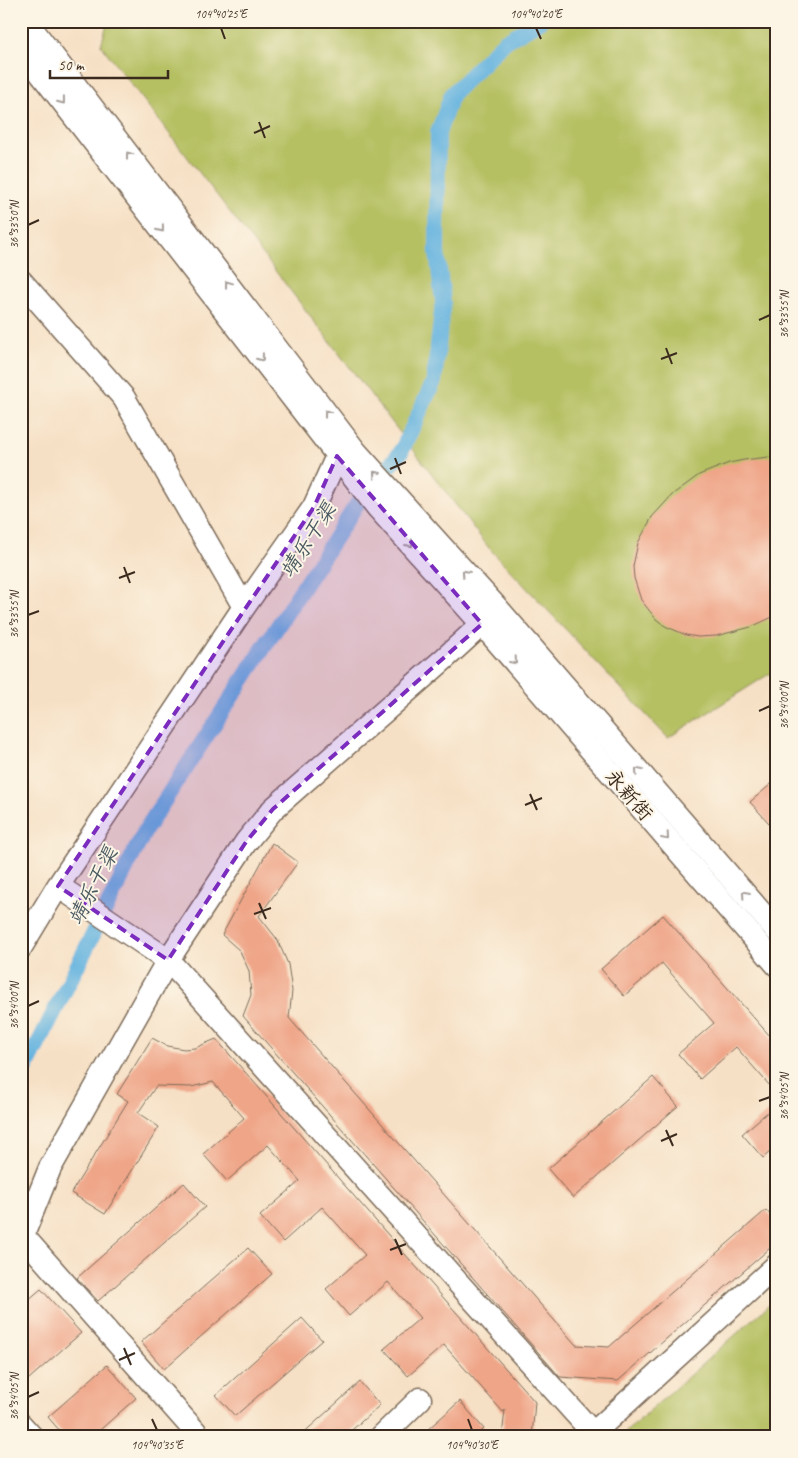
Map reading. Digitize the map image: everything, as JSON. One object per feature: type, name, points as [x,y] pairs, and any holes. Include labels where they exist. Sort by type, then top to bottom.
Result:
[{"type":"street","points":[[26,21],[346,458]]},
{"type":"street","points":[[21,48],[346,458],[387,502]]},
{"type":"street","points":[[21,281],[124,398],[244,607]]},
{"type":"street","points":[[21,946],[67,892],[244,607],[314,508],[346,458]]},
{"type":"street","name":"永新街","points":[[387,502],[498,609],[777,931]]},
{"type":"street","name":"永新街","points":[[387,502],[482,624],[777,965]]},
{"type":"street","points":[[200,1437],[22,1238],[50,1168],[168,960],[246,842],[273,809],[498,609]]},
{"type":"street","points":[[67,892],[168,960],[591,1435],[777,1264]]},
{"type":"street","points":[[381,1437],[420,1400]]},
{"type":"street","points":[[21,1425],[32,1437]]},
{"type":"highlighted area","points":[[337,456],[482,624],[273,809],[246,842],[168,960],[58,886],[314,507]]},
{"type":"green space","points":[[108,21],[777,21],[777,669],[668,738],[489,548],[101,45]]},
{"type":"green space","points":[[777,1298],[777,1437],[620,1437]]},
{"type":"building","points":[[777,456],[777,615],[751,627],[716,636],[698,637],[686,635],[665,626],[656,619],[641,600],[634,578],[633,566],[638,543],[652,517],[673,494],[699,475],[729,463]]},
{"type":"building","points":[[777,779],[777,832],[750,802]]},
{"type":"building","points":[[272,843],[298,862],[259,916],[277,939],[288,964],[292,991],[289,1018],[576,1345],[609,1347],[766,1210],[777,1223],[777,1242],[618,1381],[560,1377],[243,1016],[251,995],[249,971],[240,951],[222,935]]},
{"type":"building","points":[[663,915],[777,1044],[777,1094],[736,1047],[700,1079],[678,1054],[714,1023],[662,963],[624,996],[601,969]]},
{"type":"building","points":[[152,1038],[167,1046],[184,1049],[195,1048],[216,1039],[535,1402],[532,1437],[502,1437],[505,1410],[503,1412],[444,1345],[408,1376],[384,1349],[420,1318],[388,1282],[349,1316],[326,1289],[365,1255],[322,1207],[283,1242],[260,1216],[300,1181],[268,1145],[227,1181],[203,1154],[244,1118],[213,1082],[191,1087],[156,1086],[138,1113],[159,1127],[105,1214],[71,1193],[128,1101],[117,1094]]},
{"type":"building","points":[[653,1077],[678,1106],[573,1198],[548,1169]]},
{"type":"building","points":[[777,1104],[777,1146],[763,1158],[742,1134]]},
{"type":"building","points":[[184,1183],[205,1207],[98,1301],[77,1278]]},
{"type":"building","points":[[248,1248],[272,1274],[164,1369],[141,1342]]},
{"type":"building","points":[[41,1289],[81,1333],[21,1386],[21,1306]]},
{"type":"building","points":[[302,1318],[322,1340],[235,1416],[216,1395]]},
{"type":"building","points":[[107,1365],[136,1398],[92,1437],[65,1437],[48,1417]]},
{"type":"building","points":[[360,1382],[380,1405],[344,1437],[299,1437]]},
{"type":"building","points":[[460,1401],[484,1429],[475,1437],[419,1437]]},
{"type":"waterway","name":"靖乐干渠","points":[[21,1078],[146,829],[359,501],[401,452],[434,381],[443,302],[437,252],[438,133],[452,94],[504,42],[540,21]]}]
